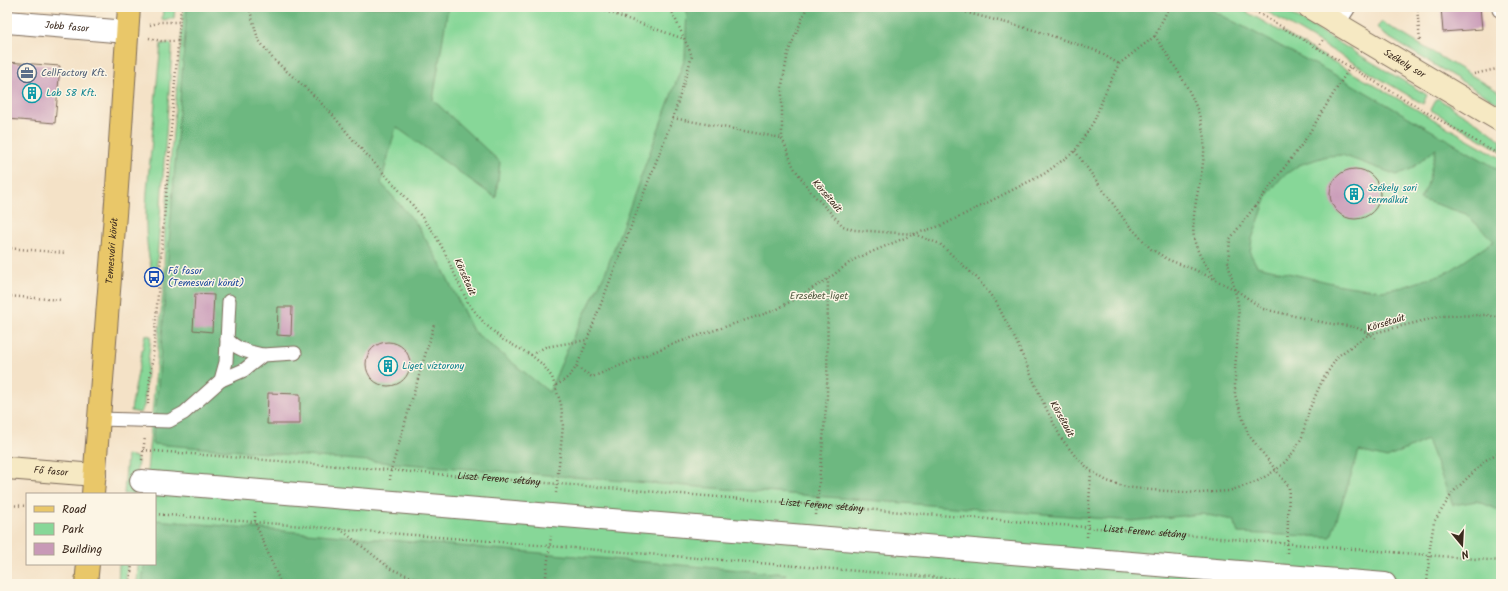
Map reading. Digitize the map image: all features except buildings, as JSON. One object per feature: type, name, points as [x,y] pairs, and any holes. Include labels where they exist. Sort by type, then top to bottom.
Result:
[{"type":"main road","name":"Temesvári körút","points":[[94,485],[116,202],[129,7]]},
{"type":"main road","points":[[86,584],[88,565]]},
{"type":"street","name":"Székely sor","points":[[1309,7],[1339,15],[1501,121]]},
{"type":"street","name":"Jobb fasor","points":[[7,22],[127,32]]},
{"type":"street","name":"Fő fasor","points":[[7,468],[94,485]]},
{"type":"street","points":[[141,481],[255,492],[1385,584]]},
{"type":"lane","points":[[221,380],[226,362],[229,301]]},
{"type":"lane","points":[[227,339],[233,345],[244,351],[263,355],[296,353]]},
{"type":"lane","points":[[99,419],[169,421],[184,413],[221,380],[244,370],[263,355]]},
{"type":"path","points":[[147,420],[181,7]]},
{"type":"path","name":"Körsétaút","points":[[249,7],[258,39],[273,58],[331,113],[355,142],[411,203],[434,233],[468,303],[485,324],[502,339],[531,355],[542,364],[552,377],[556,385],[561,404],[563,426],[545,584]]},
{"type":"path","points":[[594,7],[684,39]]},
{"type":"path","points":[[556,385],[570,376],[577,367],[673,118],[692,56],[670,7]]},
{"type":"path","name":"Körsétaút","points":[[807,7],[788,53],[782,85],[782,138],[794,168],[811,192],[843,226],[854,230],[914,234],[940,244],[977,278],[996,302],[1016,341],[1043,402],[1062,438],[1076,458],[1091,471],[1107,481],[1126,487],[1200,493],[1229,491],[1256,482],[1276,470],[1295,450],[1302,437],[1310,410],[1322,381],[1338,356],[1370,334],[1442,316],[1487,315],[1501,318]]},
{"type":"path","points":[[951,7],[968,13],[1034,30],[1097,51],[1119,64]]},
{"type":"path","points":[[577,367],[592,377],[673,344],[776,310],[828,279],[853,260],[914,234],[943,225],[1044,174],[1075,151],[1094,120],[1119,64],[1155,36],[1169,7]]},
{"type":"path","points":[[1248,7],[1501,156]]},
{"type":"path","points":[[1417,7],[1420,42]]},
{"type":"path","points":[[127,32],[161,22],[180,22]]},
{"type":"path","points":[[127,32],[162,40],[178,41]]},
{"type":"path","points":[[1155,36],[1184,82],[1200,116],[1205,140],[1203,168],[1193,223],[1196,245],[1204,262],[1216,280]]},
{"type":"path","points":[[1287,543],[1288,487],[1248,434],[1235,394],[1235,370],[1239,320],[1236,290],[1228,263],[1230,239],[1303,143],[1350,67]]},
{"type":"path","points":[[1474,74],[1501,68]]},
{"type":"path","points":[[673,118],[782,138]]},
{"type":"path","points":[[1075,151],[1126,222],[1151,249],[1169,260],[1193,269],[1236,290],[1263,309],[1326,323],[1355,327],[1370,334],[1376,339]]},
{"type":"path","points":[[7,248],[66,254]]},
{"type":"path","points":[[814,537],[828,397],[828,279]]},
{"type":"path","points":[[7,296],[62,300]]},
{"type":"path","points":[[391,470],[434,325]]},
{"type":"path","points":[[531,355],[545,347],[587,340]]},
{"type":"path","name":"Liszt Ferenc sétány","points":[[147,420],[143,450],[1501,561]]},
{"type":"path","points":[[1427,584],[1429,555],[1434,522],[1453,492],[1486,460],[1501,452]]},
{"type":"path","points":[[1085,559],[1091,471]]},
{"type":"path","points":[[255,492],[255,522],[281,584]]},
{"type":"path","points":[[7,505],[26,506]]},
{"type":"path","points":[[156,514],[1018,584]]},
{"type":"path","points":[[339,529],[391,569],[429,584]]},
{"type":"path","points":[[130,584],[132,565]]},
{"type":"path","points":[[959,584],[960,579]]},
{"type":"green space","points":[[163,7],[175,7],[174,18],[162,20]]},
{"type":"green space","name":"Erzsébet-liget","points":[[184,7],[1238,7],[1501,158],[1501,584],[137,584],[138,565],[156,565],[156,493],[145,493],[164,278],[165,224]]},
{"type":"green space","name":"Erzsébet-liget","points":[[187,7],[448,7],[433,100],[500,162],[496,198],[396,127],[381,183],[416,223],[442,267],[473,331],[549,392],[571,341],[605,273],[685,58],[687,7],[1206,7],[1343,79],[1501,171],[1501,511],[1477,501],[1453,505],[1427,440],[1387,458],[1359,451],[1331,537],[1238,533],[1233,520],[1202,514],[1132,521],[152,444],[159,374]],"holes":[[[1436,149],[1427,186],[1420,199],[1466,214],[1494,241],[1448,272],[1403,287],[1382,291],[1341,285],[1257,266],[1250,253],[1252,239],[1268,194],[1282,177],[1299,165],[1327,156],[1342,155],[1397,175],[1411,169]]]},
{"type":"green space","points":[[1259,7],[1279,7],[1427,95],[1423,104]]},
{"type":"green space","points":[[1382,22],[1501,93],[1501,105],[1383,34],[1377,27]]},
{"type":"green space","points":[[170,43],[172,45],[172,50],[156,274],[153,274],[147,243],[147,196],[161,44]]},
{"type":"green space","points":[[1437,98],[1482,126],[1501,140],[1501,151],[1431,110]]},
{"type":"green space","points":[[145,335],[151,336],[144,406],[140,413],[131,411]]},
{"type":"green space","points":[[127,455],[136,457],[138,461],[134,493],[124,493]]},
{"type":"green space","points":[[156,520],[786,574],[778,584],[415,584],[372,579],[370,584],[142,584],[144,565],[156,565]]},
{"type":"green space","points":[[119,565],[127,565],[126,584],[118,584]]},
{"type":"place","name":"CellFactory Kft.","points":[[27,73]]},
{"type":"place","name":"Lab 58 Kft.","points":[[32,93]]},
{"type":"place","name":"Székely sori termálkút","points":[[1354,194]]},
{"type":"place","name":"Fő fasor (Temesvári körút)","points":[[154,277]]},
{"type":"place","name":"Liget víztorony","points":[[388,366]]}]
